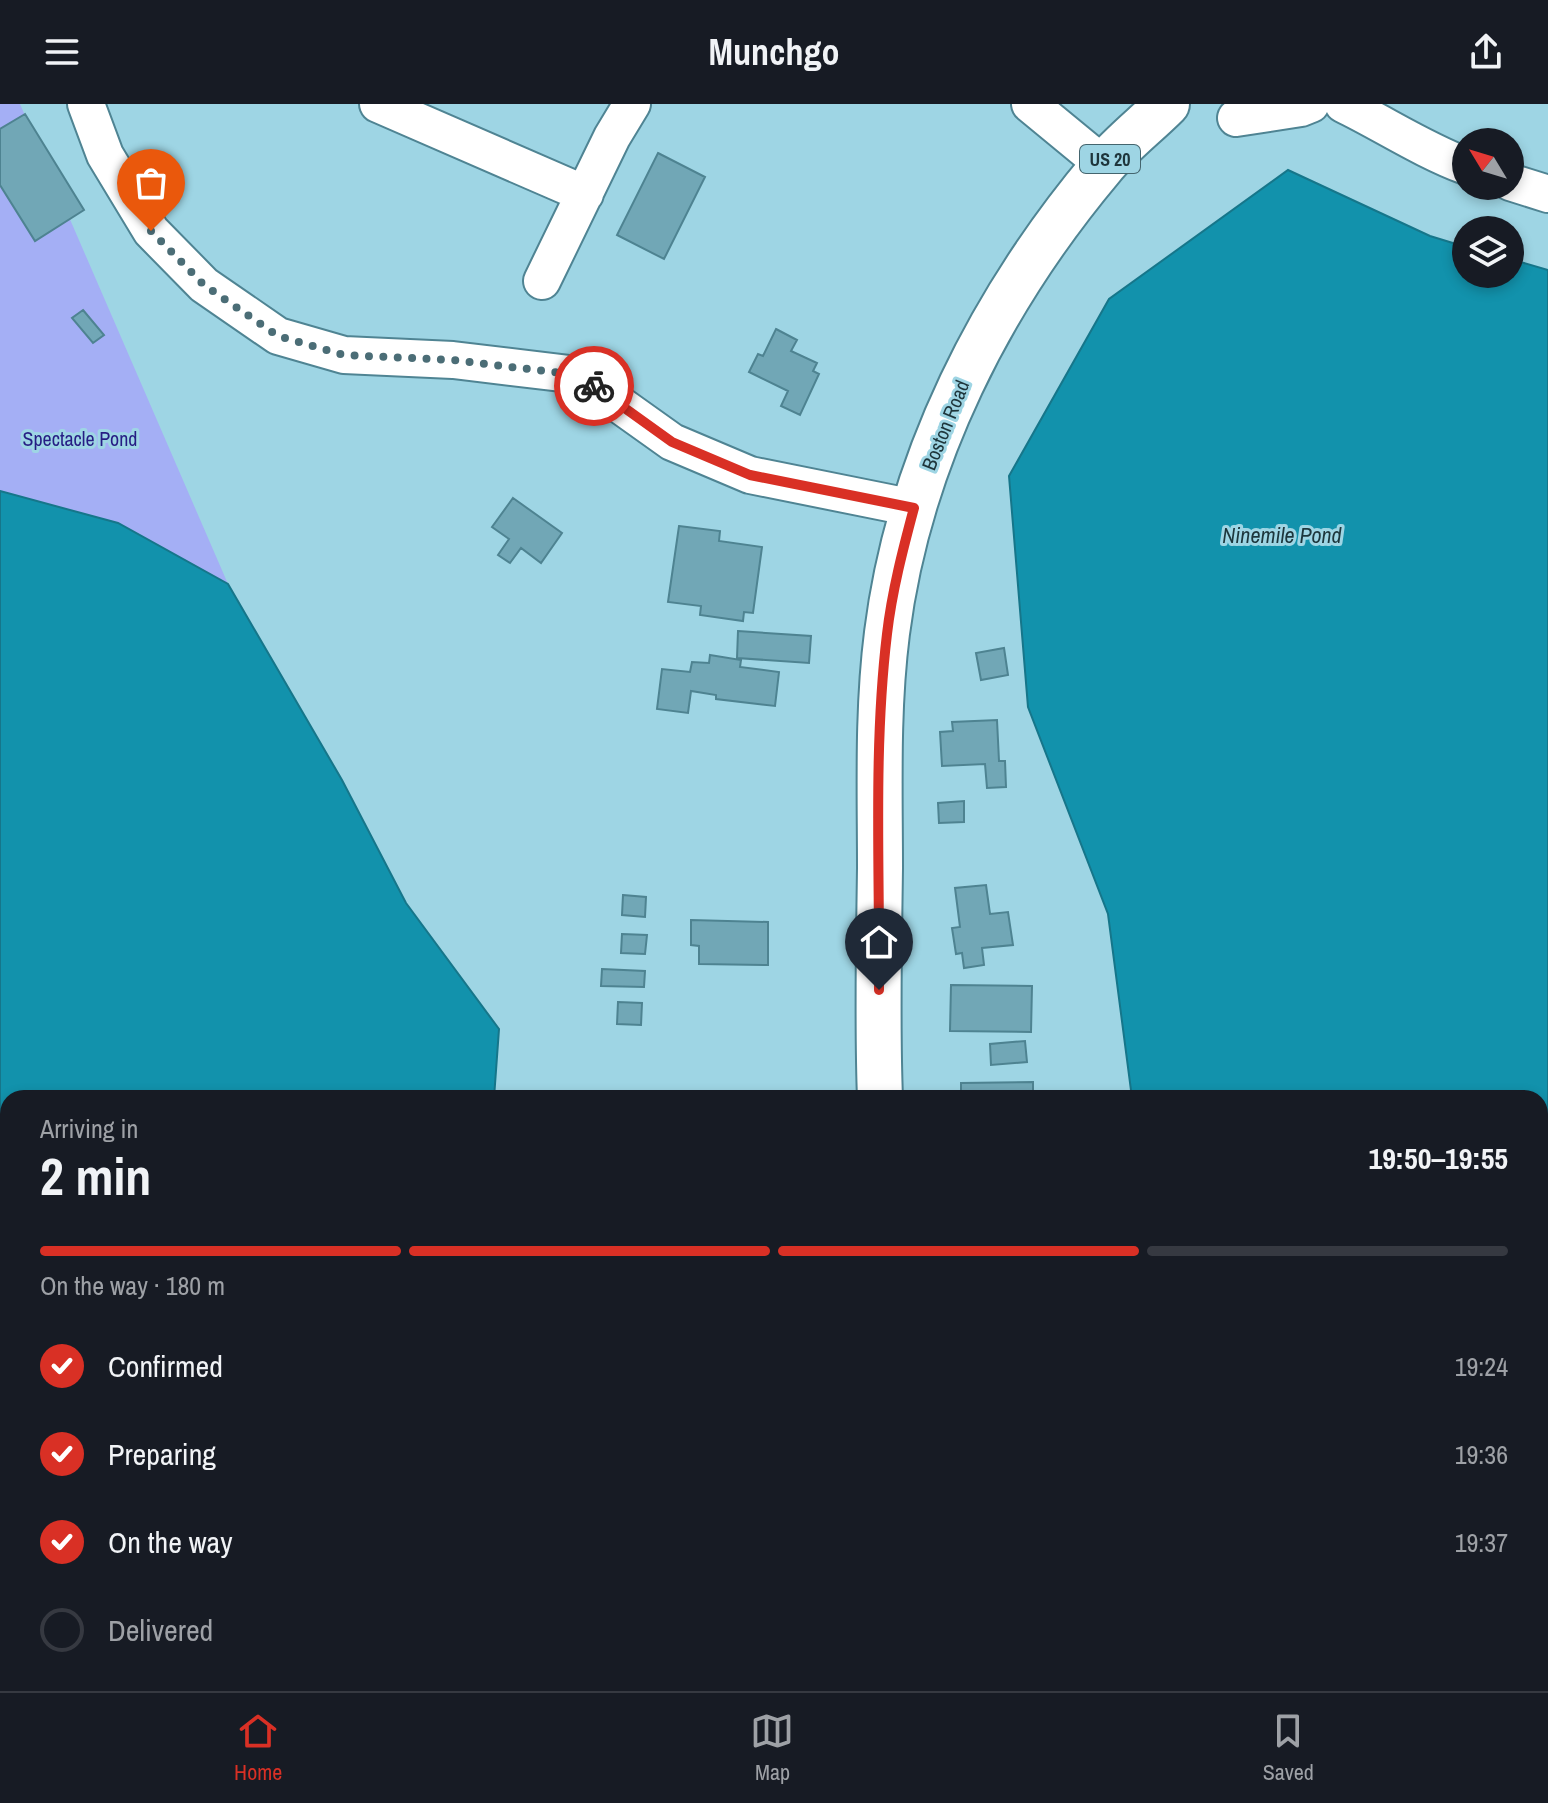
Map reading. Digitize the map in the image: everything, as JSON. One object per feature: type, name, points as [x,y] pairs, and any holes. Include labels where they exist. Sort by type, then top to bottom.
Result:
[{"type":"main road","name":"Boston Road","points":[[880,1090],[879,726],[887,632],[901,555],[914,508],[946,420],[983,342],[1026,267],[1104,165],[1167,104]]},
{"type":"street","points":[[86,104],[105,155],[151,231],[204,285],[278,336],[344,355],[453,360],[578,375],[672,442],[750,475],[914,508]]},
{"type":"street","points":[[378,104],[585,194]]},
{"type":"street","points":[[542,281],[612,137],[632,104]]},
{"type":"street","points":[[1030,104],[1104,165]]},
{"type":"street","points":[[1236,118],[1311,104]]},
{"type":"street","points":[[1343,104],[1452,161]]},
{"type":"street","points":[[1524,186],[1548,194]]},
{"type":"green space","name":"Spectacle Pond","points":[[0,104],[20,104],[228,584],[0,492]]},
{"type":"water","name":"Ninemile Pond","points":[[1288,170],[1430,236],[1452,243],[1452,288],[1524,288],[1524,263],[1548,270],[1548,1090],[1131,1090],[1108,914],[1028,707],[1009,476],[1109,299]]},
{"type":"water","points":[[0,491],[118,523],[228,584],[342,780],[406,903],[499,1029],[495,1090],[0,1090]]},
{"type":"building","points":[[25,114],[84,210],[35,241],[0,185],[0,129]]},
{"type":"building","points":[[658,153],[705,177],[664,259],[617,235]]},
{"type":"building","points":[[83,310],[104,335],[93,343],[72,318]]},
{"type":"building","points":[[776,329],[797,340],[791,351],[817,363],[813,371],[819,374],[800,415],[781,406],[788,391],[749,372],[758,354],[763,356]]},
{"type":"building","points":[[513,498],[562,533],[541,563],[521,548],[510,563],[498,555],[509,539],[492,527]]},
{"type":"building","points":[[679,526],[720,531],[719,541],[762,547],[753,613],[744,612],[743,621],[700,615],[701,606],[668,602]]},
{"type":"building","points":[[738,631],[811,636],[809,663],[737,658]]},
{"type":"building","points":[[1004,648],[1008,675],[981,680],[976,653]]},
{"type":"building","points":[[710,655],[741,660],[740,667],[779,672],[775,706],[716,699],[716,695],[691,691],[688,713],[657,709],[662,669],[690,672],[692,662],[709,663]]},
{"type":"building","points":[[997,720],[999,761],[1005,761],[1006,787],[987,788],[985,764],[942,766],[940,732],[953,731],[952,722]]},
{"type":"building","points":[[964,801],[964,822],[939,823],[938,803]]},
{"type":"building","points":[[986,885],[990,914],[1008,912],[1013,945],[982,948],[984,965],[964,968],[962,953],[956,954],[952,928],[960,927],[955,888]]},
{"type":"building","points":[[623,895],[646,897],[645,917],[622,915]]},
{"type":"building","points":[[691,920],[768,922],[768,965],[699,964],[699,946],[691,945]]},
{"type":"building","points":[[622,934],[647,935],[645,954],[621,953]]},
{"type":"building","points":[[602,969],[645,971],[644,987],[601,986]]},
{"type":"building","points":[[951,985],[1032,986],[1031,1032],[950,1031]]},
{"type":"building","points":[[618,1002],[642,1003],[641,1025],[617,1024]]},
{"type":"building","points":[[1025,1041],[1027,1062],[991,1065],[990,1044]]},
{"type":"building","points":[[1033,1082],[1033,1090],[961,1090],[961,1083]]},
{"type":"way so far","points":[[151,231],[204,285],[278,336],[344,355],[453,360],[578,375],[594,386]]},
{"type":"route","points":[[594,386],[672,442],[750,475],[914,508],[901,555],[887,632],[879,726],[879,990]]}]
